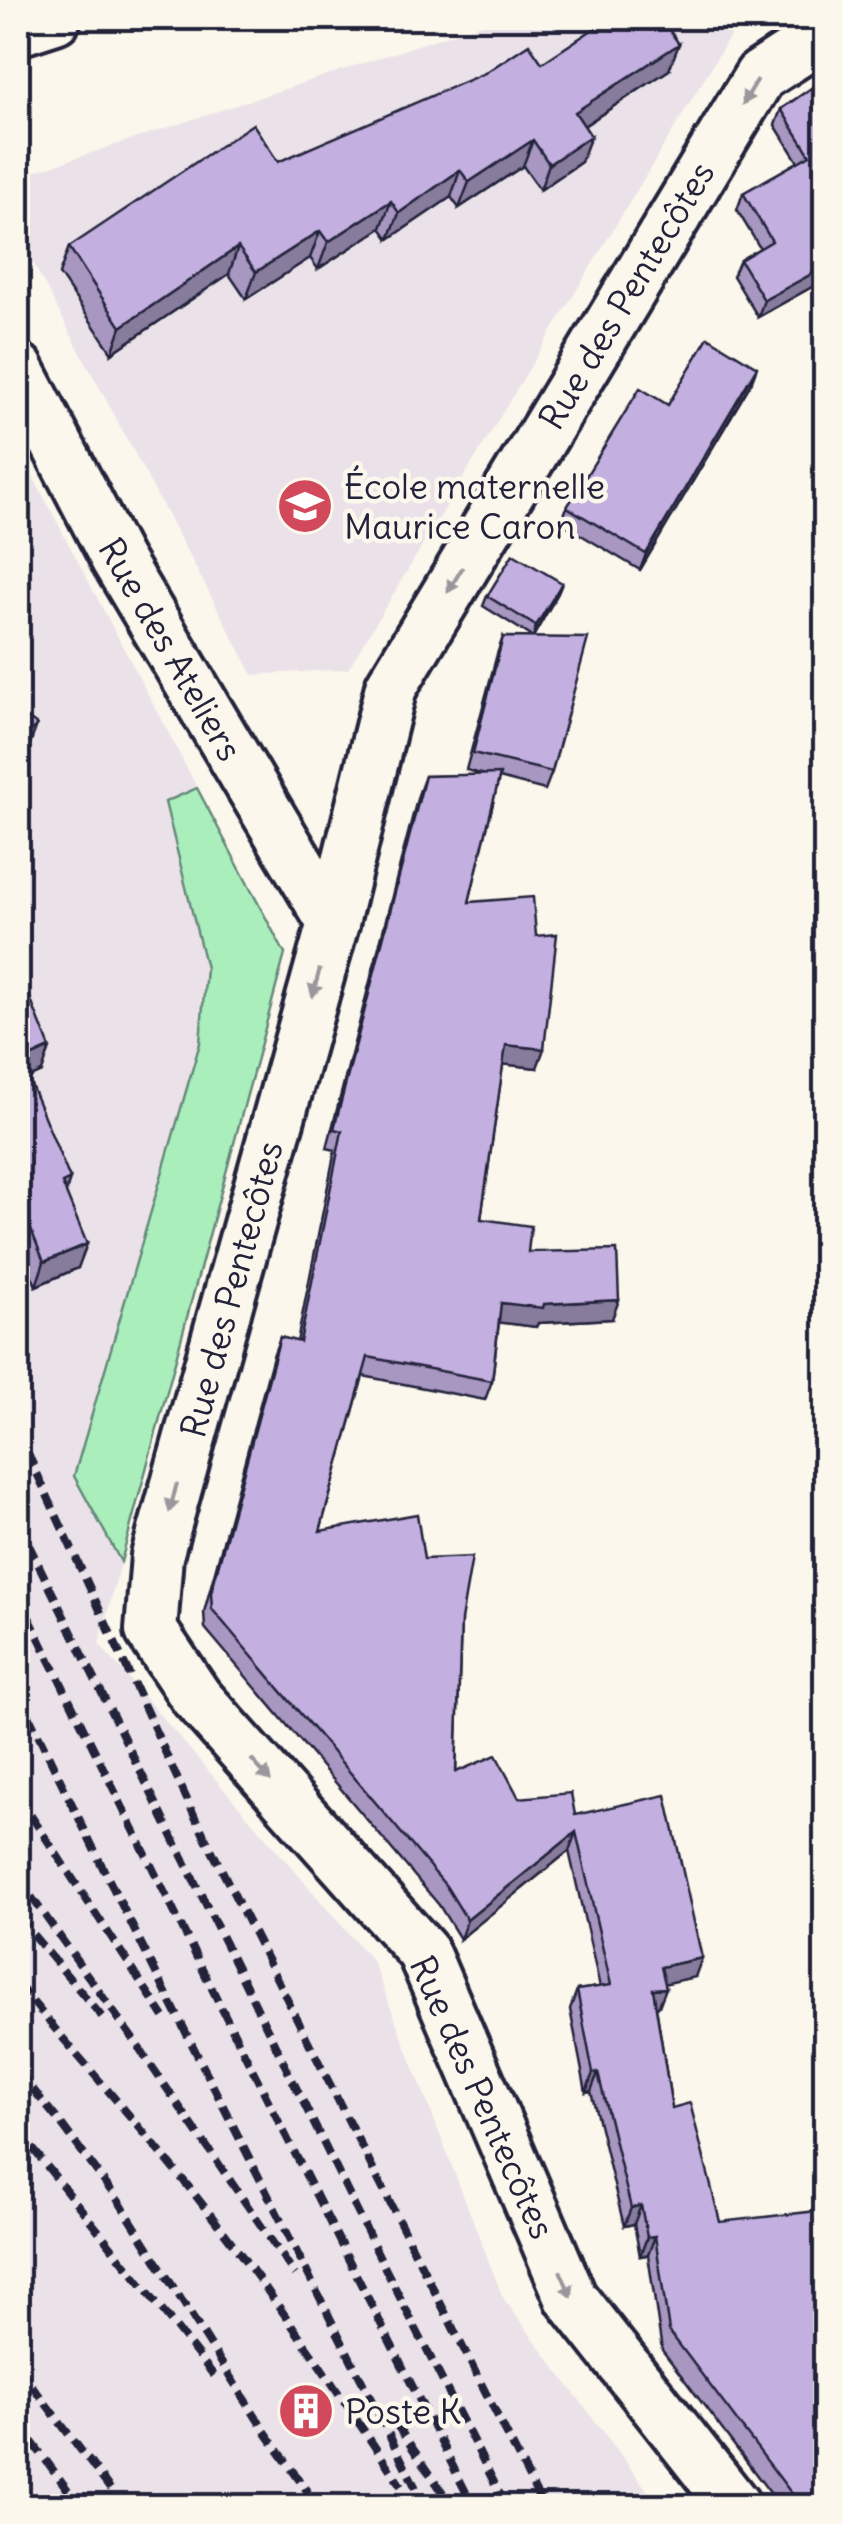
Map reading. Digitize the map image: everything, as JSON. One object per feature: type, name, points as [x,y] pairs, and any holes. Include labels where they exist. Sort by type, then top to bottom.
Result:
[{"type":"street","points":[[18,30],[55,18]]},
{"type":"street","name":"Rue des Pentecôtes","points":[[736,2506],[571,2298],[423,1952],[196,1697],[150,1630],[157,1556],[332,923],[391,687],[760,76],[826,33]]},
{"type":"street","name":"Rue des Ateliers","points":[[18,369],[117,560],[332,923]]},
{"type":"shaded area","name":"École maternelle Maurice Caron","points":[[500,18],[722,18],[733,31],[348,669],[253,675],[18,235],[18,177]]},
{"type":"shaded area","points":[[18,448],[285,954],[99,1644],[373,1962],[503,2298],[659,2506],[18,2506]]},
{"type":"green space","points":[[197,788],[285,954],[121,1562],[74,1476],[200,1043],[206,968],[165,802]]},
{"type":"building","points":[[610,18],[661,18],[679,44],[575,112],[591,136],[549,164],[533,140],[469,182],[460,170],[399,213],[391,201],[328,242],[320,231],[256,272],[238,247],[121,327],[69,247],[253,124],[278,162],[485,73],[529,44],[542,63]]},
{"type":"building","points":[[826,78],[826,266],[764,300],[740,260],[772,241],[743,193],[810,155],[781,109]]},
{"type":"building","points":[[708,337],[757,367],[646,554],[567,507],[640,388],[668,405]]},
{"type":"building","points":[[513,554],[562,583],[536,626],[487,596]]},
{"type":"building","points":[[503,637],[588,638],[552,772],[473,753]]},
{"type":"building","points":[[18,711],[37,725],[18,743]]},
{"type":"building","points":[[500,774],[469,902],[533,897],[536,936],[557,934],[544,1049],[506,1045],[481,1219],[531,1226],[528,1252],[617,1250],[619,1300],[544,1304],[543,1308],[501,1303],[492,1381],[368,1357],[320,1531],[417,1514],[424,1559],[472,1557],[461,1620],[456,1772],[496,1755],[519,1798],[571,1793],[575,1815],[666,1795],[702,1958],[661,1967],[666,1988],[653,1989],[672,2108],[690,2103],[720,2222],[826,2210],[826,2506],[801,2506],[669,2331],[655,2236],[647,2237],[641,2205],[631,2208],[598,2073],[593,2073],[577,1990],[611,1985],[576,1832],[467,1920],[446,1886],[212,1609],[211,1593],[280,1337],[300,1342],[342,1131],[334,1129],[425,776]]},
{"type":"building","points":[[18,968],[50,1048],[21,1061],[70,1179],[62,1183],[87,1244],[44,1262],[18,1197]]},
{"type":"railway","points":[[18,1432],[195,1817],[543,2506]]},
{"type":"railway","points":[[18,1523],[506,2506]]},
{"type":"railway","points":[[18,1595],[473,2506]]},
{"type":"railway","points":[[18,1693],[425,2506]]},
{"type":"railway","points":[[18,1796],[164,2017]]},
{"type":"railway","points":[[18,1878],[295,2275]]},
{"type":"railway","points":[[18,1917],[103,2018]]},
{"type":"railway","points":[[18,1984],[238,2250],[401,2486]]},
{"type":"railway","points":[[18,2071],[120,2203],[309,2494]]},
{"type":"railway","points":[[18,2130],[216,2378]]},
{"type":"railway","points":[[18,2367],[123,2506]]},
{"type":"railway","points":[[18,2423],[80,2506]]},
{"type":"railway","points":[[396,2424],[452,2506]]},
{"type":"place","name":"École maternelle Maurice Caron","points":[[305,506]]},
{"type":"place","name":"Poste K","points":[[306,2411]]}]
